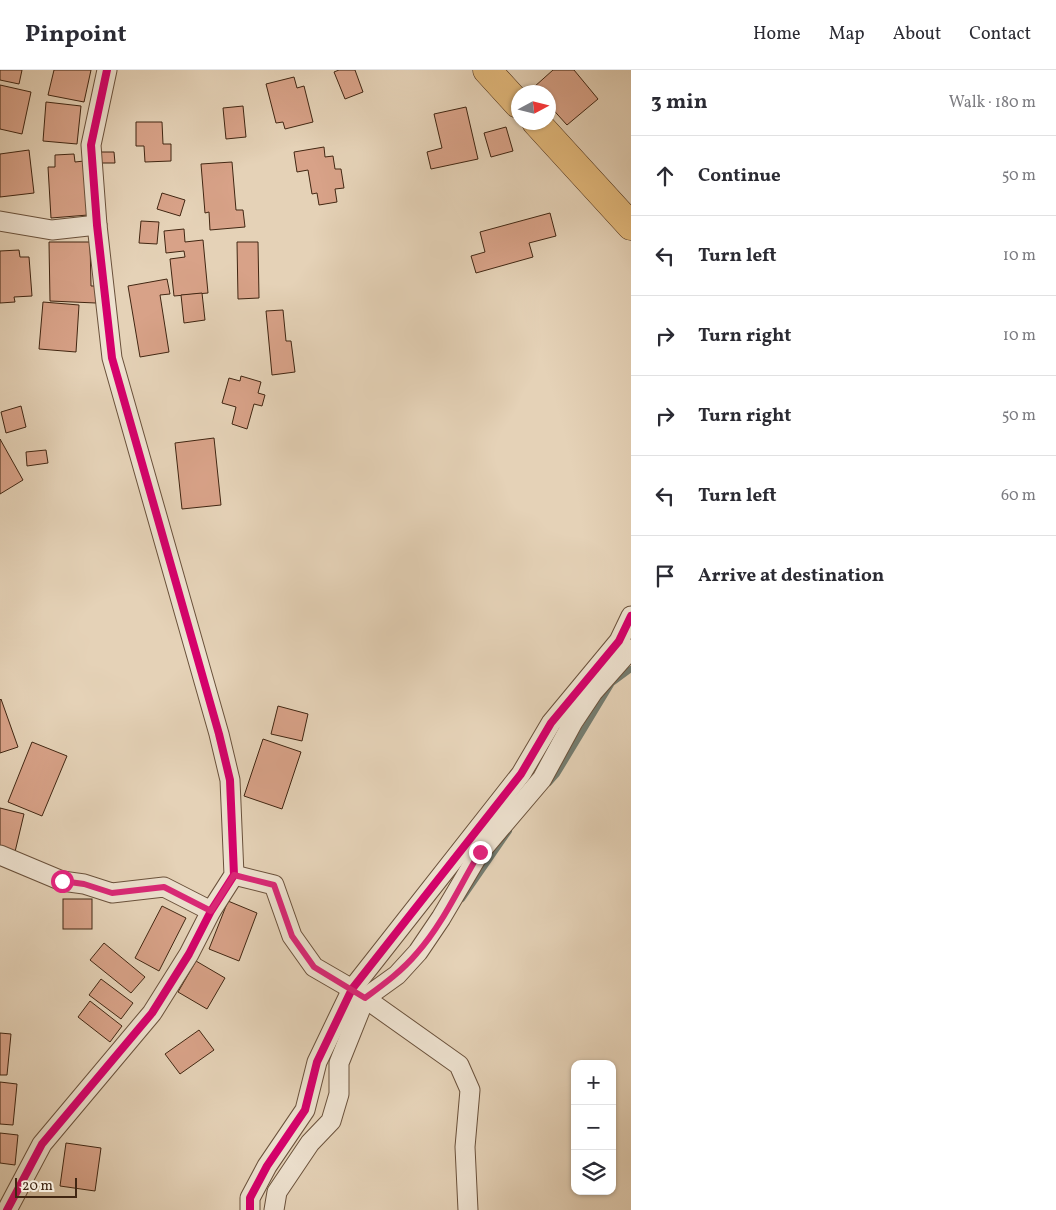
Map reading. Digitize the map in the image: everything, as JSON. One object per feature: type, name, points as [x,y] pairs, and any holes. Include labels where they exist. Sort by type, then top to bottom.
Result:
[{"type":"main road","points":[[487,70],[511,96]]},
{"type":"main road","points":[[543,130],[631,226]]},
{"type":"street","points":[[7,1210],[42,1144],[152,1013],[189,954],[211,911],[234,875],[230,780],[220,734],[112,358],[97,225],[91,145],[107,70]]},
{"type":"street","points":[[0,221],[52,230],[97,225]]},
{"type":"street","points":[[250,1210],[250,1198],[263,1174],[305,1110],[317,1062],[358,994],[521,774],[551,723],[620,641],[631,616]]},
{"type":"street","points":[[274,1210],[277,1192],[310,1143],[331,1121],[339,1094],[339,1063],[358,994],[396,975],[418,952],[442,918],[480,852],[542,779],[572,722],[588,699],[631,649]]},
{"type":"street","points":[[0,855],[62,881],[84,884],[112,893],[164,887],[211,911]]},
{"type":"street","points":[[234,875],[274,885],[292,936],[314,967],[358,994],[459,1065],[470,1090],[465,1147],[468,1210]]},
{"type":"building","points":[[0,70],[22,70],[19,84],[0,80]]},
{"type":"building","points":[[54,70],[91,70],[84,102],[48,95]]},
{"type":"building","points":[[339,70],[355,70],[363,92],[345,99],[334,72]]},
{"type":"building","points":[[553,70],[574,70],[598,99],[567,125],[556,113],[556,85],[536,85]]},
{"type":"building","points":[[294,77],[297,88],[304,86],[313,122],[285,129],[283,122],[276,123],[266,84]]},
{"type":"building","points":[[0,85],[31,92],[22,134],[0,129]]},
{"type":"building","points":[[46,102],[81,106],[77,144],[43,141]]},
{"type":"building","points":[[243,106],[246,137],[226,139],[223,108]]},
{"type":"building","points":[[466,107],[478,159],[431,169],[427,152],[442,148],[434,114]]},
{"type":"building","points":[[136,122],[162,122],[163,144],[171,144],[171,161],[145,162],[144,146],[136,146]]},
{"type":"building","points":[[506,127],[513,151],[491,157],[484,133]]},
{"type":"building","points":[[324,147],[325,157],[333,156],[335,169],[341,169],[344,188],[335,189],[337,202],[319,205],[317,193],[312,194],[308,170],[297,172],[294,152]]},
{"type":"building","points":[[29,150],[34,193],[0,197],[0,154]]},
{"type":"building","points":[[98,152],[114,152],[115,163],[98,163]]},
{"type":"building","points":[[74,154],[75,162],[84,161],[88,215],[51,218],[48,167],[55,167],[55,155]]},
{"type":"building","points":[[232,162],[236,210],[243,210],[245,227],[210,230],[209,212],[205,213],[201,164]]},
{"type":"building","points":[[162,193],[185,200],[180,216],[157,209]]},
{"type":"building","points":[[550,213],[556,236],[529,243],[533,257],[476,273],[471,256],[485,252],[480,232]]},
{"type":"building","points":[[141,221],[159,222],[157,244],[139,243]]},
{"type":"building","points":[[184,229],[185,242],[203,240],[208,293],[174,296],[170,259],[185,257],[184,251],[166,253],[164,231]]},
{"type":"building","points":[[49,242],[90,242],[91,286],[96,286],[96,303],[50,301]]},
{"type":"building","points":[[237,242],[258,242],[259,298],[238,299]]},
{"type":"building","points":[[19,250],[20,257],[29,257],[32,296],[14,297],[15,302],[0,303],[0,251]]},
{"type":"building","points":[[167,279],[170,294],[160,295],[169,352],[140,357],[128,286]]},
{"type":"building","points":[[202,293],[205,320],[184,323],[181,295]]},
{"type":"building","points":[[43,302],[79,305],[76,352],[39,349]]},
{"type":"building","points":[[283,310],[286,341],[291,341],[295,372],[272,375],[266,311]]},
{"type":"building","points":[[241,376],[261,382],[258,393],[265,395],[262,406],[254,404],[247,429],[232,424],[236,407],[222,403],[229,378],[240,381]]},
{"type":"building","points":[[21,406],[26,427],[6,433],[1,412]]},
{"type":"building","points":[[214,438],[221,505],[182,509],[175,443]]},
{"type":"building","points":[[0,439],[23,480],[0,494]]},
{"type":"building","points":[[46,450],[48,463],[27,466],[26,452]]},
{"type":"building","points":[[0,700],[18,747],[0,753]]},
{"type":"building","points":[[278,706],[308,714],[302,741],[271,734]]},
{"type":"building","points":[[263,739],[301,752],[282,809],[244,796]]},
{"type":"building","points":[[32,742],[67,756],[42,816],[8,802]]},
{"type":"building","points":[[0,808],[24,814],[14,856],[0,848]]},
{"type":"building","points":[[63,899],[92,899],[92,929],[63,929]]},
{"type":"building","points":[[228,901],[257,913],[239,961],[209,949]]},
{"type":"building","points":[[162,906],[186,918],[159,971],[135,958]]},
{"type":"building","points":[[104,943],[145,977],[131,993],[90,960]]},
{"type":"building","points":[[196,961],[225,978],[207,1009],[178,992]]},
{"type":"building","points":[[101,979],[133,1003],[121,1019],[89,995]]},
{"type":"building","points":[[90,1001],[122,1026],[110,1042],[78,1017]]},
{"type":"building","points":[[199,1030],[214,1050],[180,1074],[165,1054]]},
{"type":"building","points":[[0,1033],[11,1034],[7,1075],[0,1075]]},
{"type":"building","points":[[0,1082],[17,1084],[13,1125],[0,1124]]},
{"type":"building","points":[[0,1133],[18,1135],[15,1165],[0,1163]]},
{"type":"building","points":[[66,1143],[101,1148],[95,1191],[60,1186]]},
{"type":"waterway","points":[[549,783],[557,774],[612,683],[631,669]]},
{"type":"waterway","points":[[462,899],[509,831]]},
{"type":"cycle path","points":[[7,1210],[42,1144],[152,1013],[189,954],[211,911],[234,875],[230,780],[219,734],[112,358],[97,225],[91,145],[107,70]]},
{"type":"cycle path","points":[[250,1210],[250,1198],[267,1166],[305,1110],[317,1062],[352,989],[521,774],[551,723],[619,641],[631,616]]},
{"type":"route","points":[[62,881],[84,884],[112,893],[164,887],[211,911],[234,875],[274,885],[292,936],[314,967],[365,998],[396,975],[418,952],[442,918],[480,852]]}]
